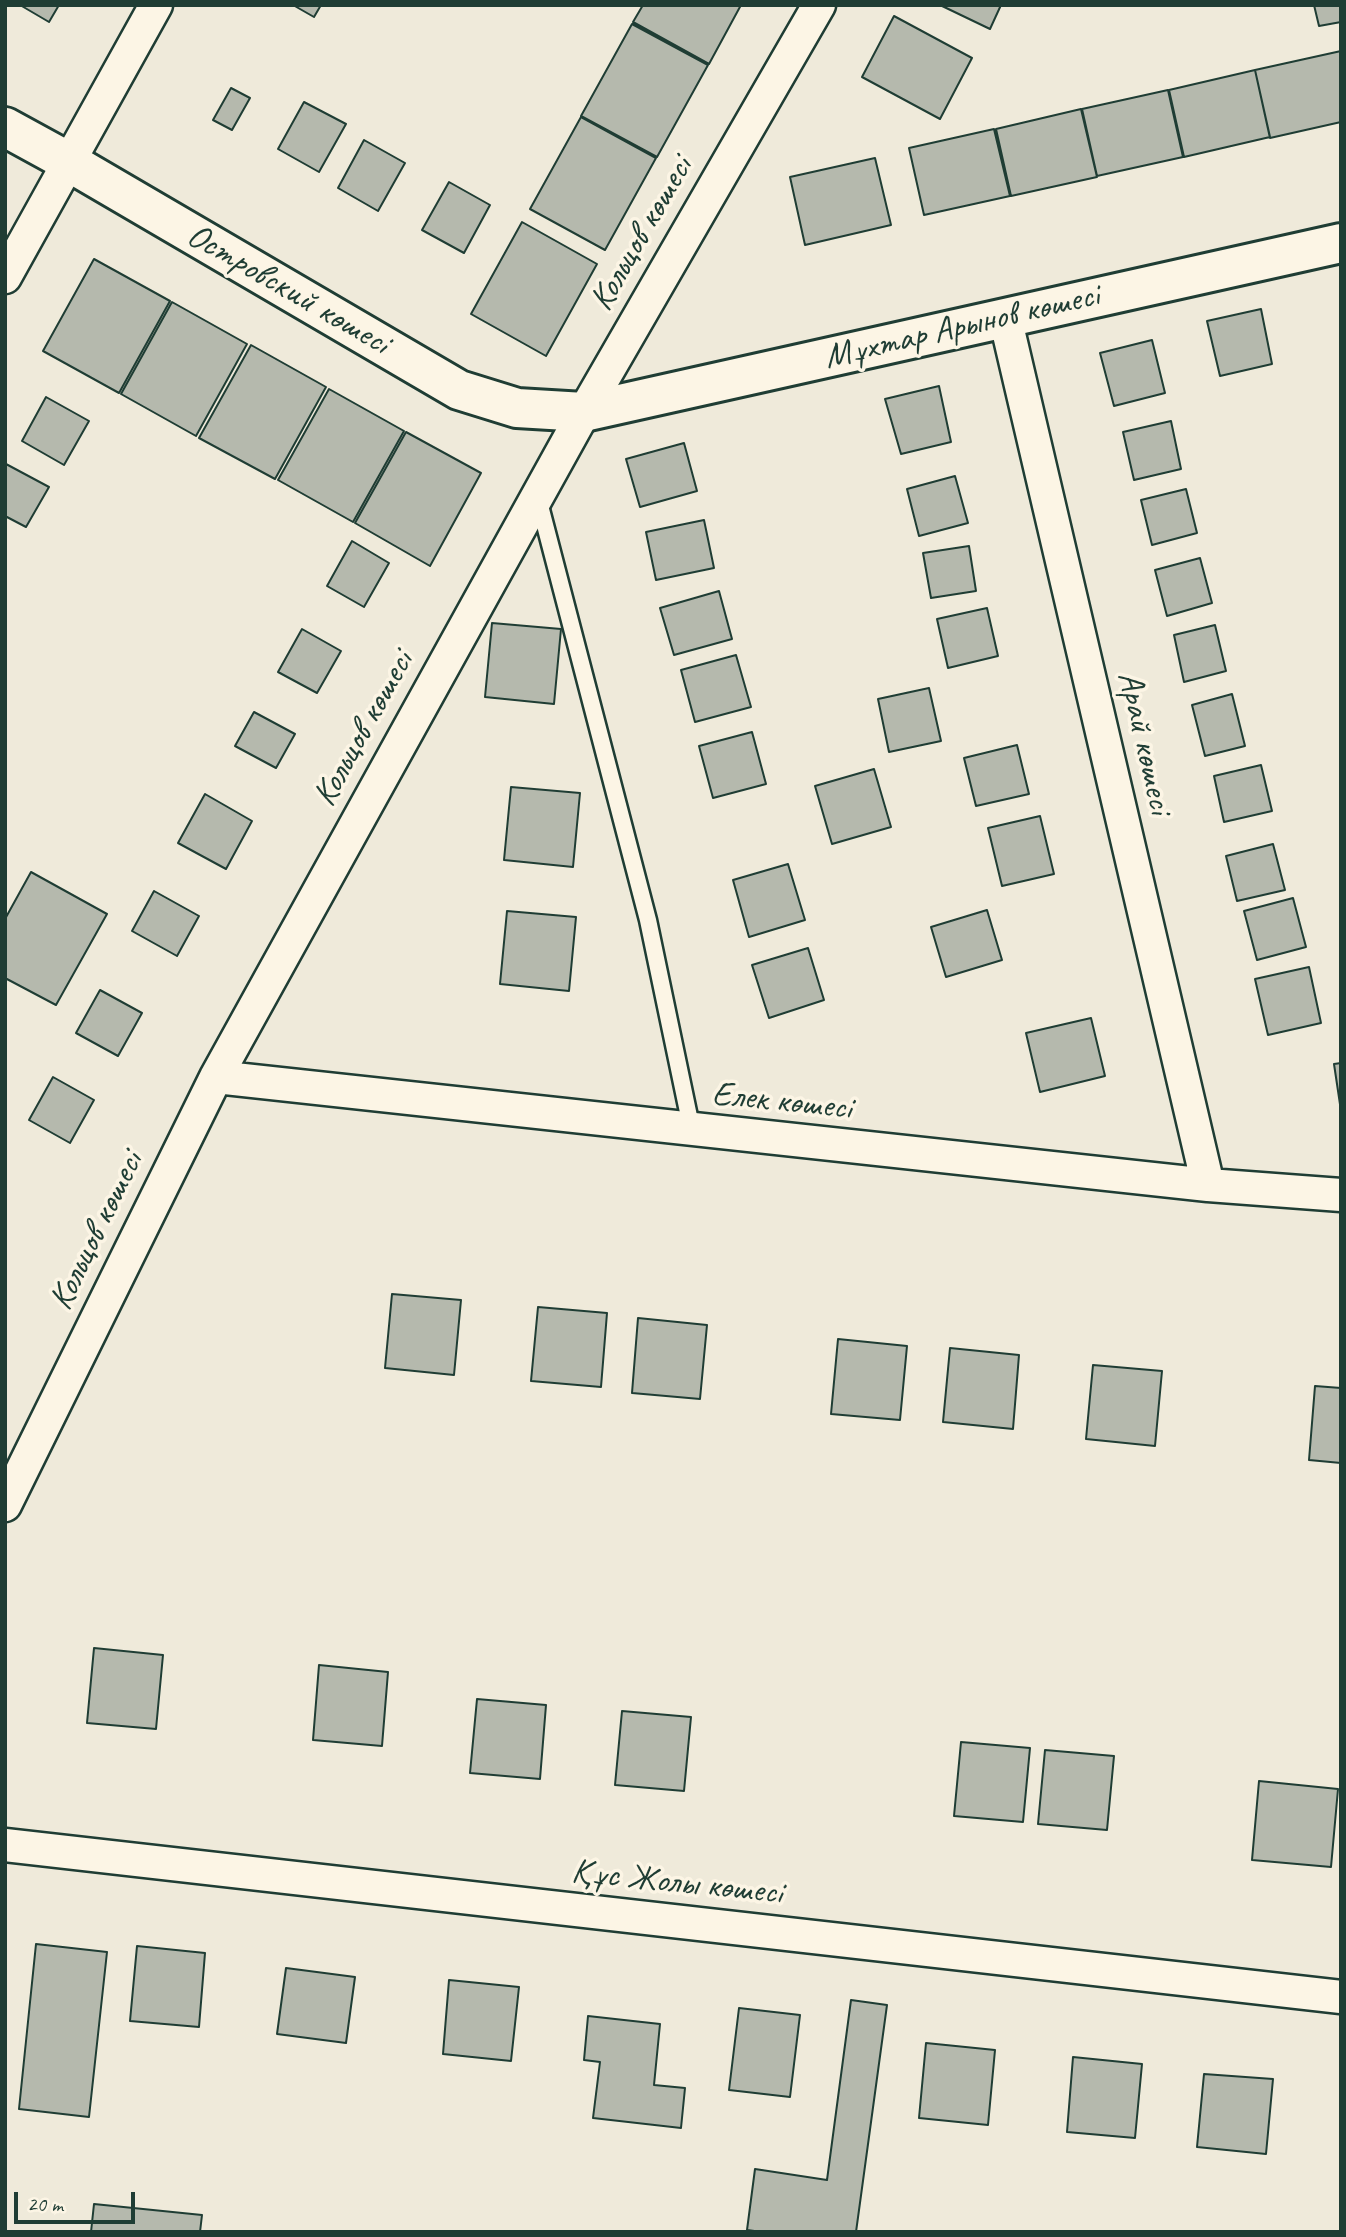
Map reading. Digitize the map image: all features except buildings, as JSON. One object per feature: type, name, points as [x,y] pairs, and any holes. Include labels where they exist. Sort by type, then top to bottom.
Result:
[{"type":"street","points":[[5,277],[156,5]]},
{"type":"street","name":"Кольцов көшесі","points":[[5,1505],[216,1077],[584,412],[819,5]]},
{"type":"street","name":"Островский көшесі","points":[[5,127],[459,390],[517,408],[584,412]]},
{"type":"street","name":"Мұхтар Арынов көшесі","points":[[584,412],[1341,243]]},
{"type":"street","name":"Арай көшесі","points":[[1005,317],[1208,1185]]},
{"type":"street","name":"Елек көшесі","points":[[216,1077],[692,1131],[1208,1185],[1341,1195]]},
{"type":"street","name":"Құс Жолы көшесі","points":[[5,1845],[1341,1997]]},
{"type":"lane","points":[[537,496],[648,920],[692,1131]]}]
